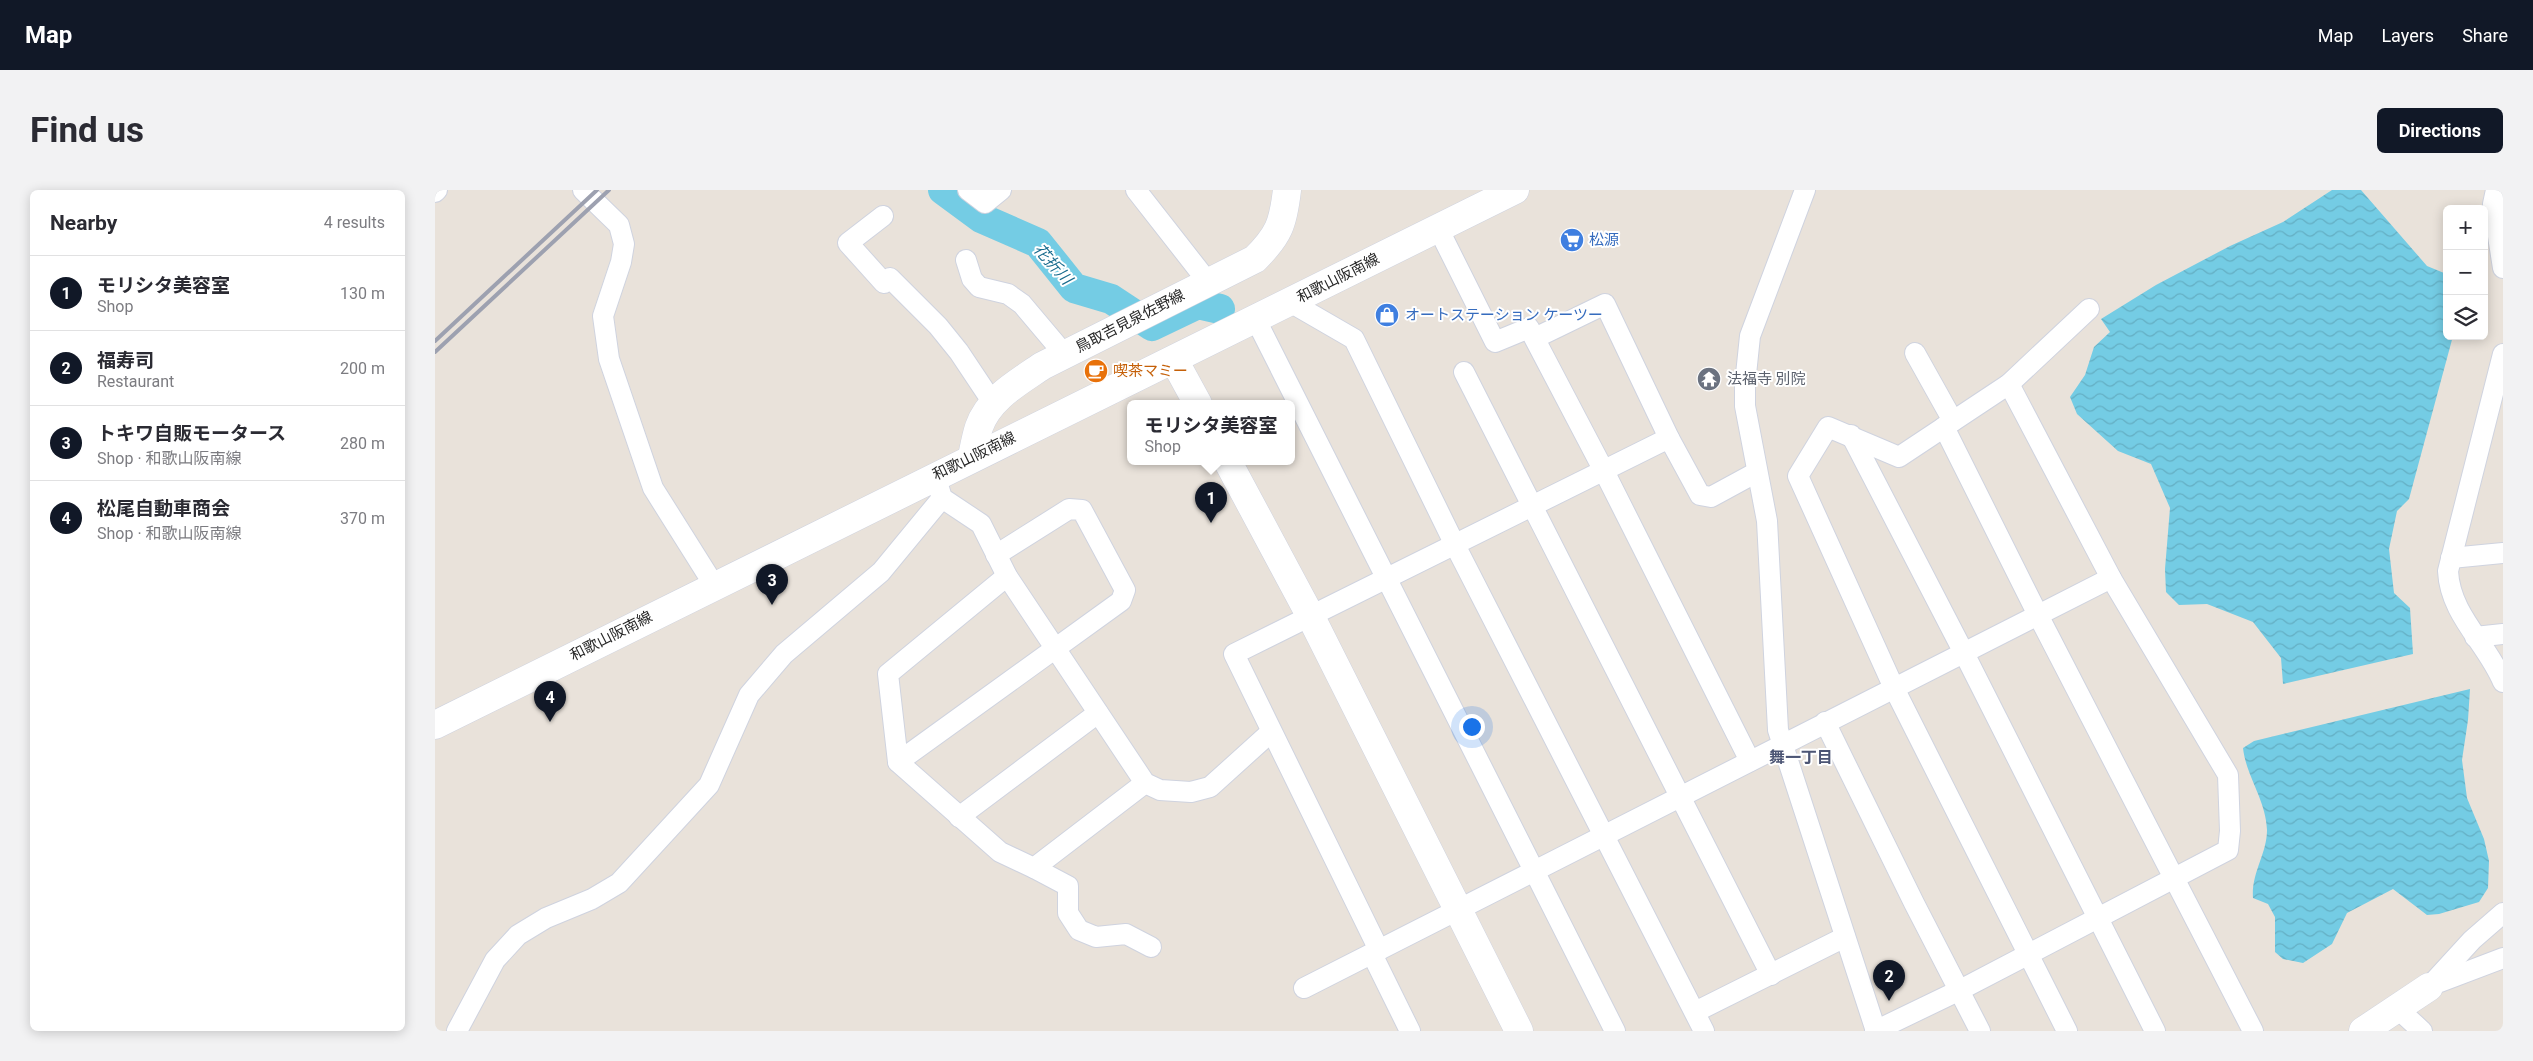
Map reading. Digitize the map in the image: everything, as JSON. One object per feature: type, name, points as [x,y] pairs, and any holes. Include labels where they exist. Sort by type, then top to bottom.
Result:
[{"type":"main road","name":"鳥取吉見泉佐野線","points":[[972,457],[979,426],[993,403],[1013,386],[1065,355],[1255,259],[1274,240],[1285,214],[1287,190]]},
{"type":"main road","name":"和歌山阪南線","points":[[435,725],[714,585],[938,487],[972,457],[1174,360],[1515,190]]},
{"type":"main road","points":[[1174,360],[1195,400]]},
{"type":"main road","points":[[1230,465],[1311,617],[1457,911],[1519,1031]]},
{"type":"main road","points":[[2363,1031],[2429,987]]},
{"type":"street","points":[[583,190],[619,225],[624,244],[621,262],[603,316],[609,359],[653,488],[714,585]]},
{"type":"street","points":[[969,190],[985,203],[1001,190]]},
{"type":"street","points":[[1136,190],[1138,195],[1208,282]]},
{"type":"street","points":[[1805,190],[1751,336],[1745,384],[1745,406],[1767,522],[1778,730],[1876,1031],[1960,990],[2228,850],[2230,831],[2228,775],[2111,578],[2009,384]]},
{"type":"street","points":[[2496,190],[2493,204],[2503,268]]},
{"type":"street","points":[[883,216],[848,243],[884,282],[890,278],[938,326],[959,352],[993,403]]},
{"type":"street","points":[[1438,228],[1495,342],[1529,328],[1535,338],[1750,761]]},
{"type":"street","points":[[967,260],[972,280],[979,287],[1008,294],[1022,304],[1050,334],[1065,355]]},
{"type":"street","points":[[1290,302],[1354,339],[1455,545],[1602,836],[1704,1031]]},
{"type":"street","points":[[1535,338],[1605,304],[1669,438],[1699,495],[1711,497],[1757,472]]},
{"type":"street","points":[[2067,1031],[1893,688],[1798,476],[1828,427],[1851,435],[1899,457],[2009,384],[2089,309]]},
{"type":"street","points":[[1255,320],[1388,578],[1615,1031]]},
{"type":"street","points":[[1915,354],[2038,615],[2253,1031]]},
{"type":"street","points":[[2503,354],[2447,571],[2449,588],[2459,612],[2503,682]]},
{"type":"street","points":[[1464,372],[1771,975]]},
{"type":"street","points":[[1851,435],[1964,652],[2096,918],[2155,1031]]},
{"type":"street","points":[[1410,1031],[1375,952],[1234,654],[1669,438]]},
{"type":"street","points":[[457,1031],[495,960],[518,935],[546,918],[592,899],[619,883],[709,786],[749,695],[784,654],[881,572],[938,487],[981,524],[1007,576],[1145,783],[1161,790],[1191,792],[1210,787],[1271,732]]},
{"type":"street","points":[[898,762],[1121,601],[1125,590],[1082,510],[1069,509],[996,555]]},
{"type":"street","points":[[2451,558],[2503,553]]},
{"type":"street","points":[[1007,576],[888,674],[898,762],[1000,852],[1068,886],[1068,914],[1079,930],[1096,937],[1126,934],[1151,947]]},
{"type":"street","points":[[1303,988],[2111,578]]},
{"type":"street","points":[[2475,637],[2503,634]]},
{"type":"street","points":[[959,817],[1098,713]]},
{"type":"street","points":[[1825,722],[1914,903],[1980,1031]]},
{"type":"street","points":[[1034,868],[1145,783]]},
{"type":"street","points":[[2429,987],[2473,940],[2503,912]]},
{"type":"street","points":[[1695,1012],[1845,937]]},
{"type":"street","points":[[2429,987],[2503,958]]},
{"type":"street","points":[[2397,1008],[2422,1031]]},
{"type":"water","points":[[2332,190],[2361,190],[2427,266],[2443,273],[2443,340],[2452,340],[2409,499],[2397,511],[2389,549],[2394,593],[2410,608],[2413,654],[2283,684],[2281,658],[2253,622],[2207,604],[2179,605],[2166,592],[2165,569],[2170,508],[2151,464],[2118,451],[2077,414],[2070,397],[2085,375],[2094,347],[2110,332],[2101,319],[2156,285],[2230,246],[2283,222]]},
{"type":"water","points":[[2470,689],[2462,760],[2467,798],[2484,839],[2489,861],[2488,888],[2479,902],[2439,914],[2427,915],[2393,889],[2347,913],[2332,944],[2303,963],[2283,959],[2275,952],[2275,917],[2268,904],[2253,898],[2254,880],[2265,847],[2267,830],[2263,808],[2248,768],[2243,748],[2254,741]]},
{"type":"waterway","name":"花折川","points":[[943,190],[981,218],[1038,243],[1074,288],[1111,299],[1152,326],[1198,304],[1220,309]]},
{"type":"railway","points":[[435,341],[597,190]]},
{"type":"railway","points":[[435,352],[609,190]]},
{"type":"place","name":"松源","points":[[1572,240]]},
{"type":"place","name":"オートステーション ケーツー","points":[[1387,315]]},
{"type":"place","name":"喫茶マミー","points":[[1096,371]]},
{"type":"place","name":"法福寺 別院","points":[[1709,379]]},
{"type":"place","name":"モリシタ美容室","points":[[1211,523]]},
{"type":"place","name":"トキワ自販モータース","points":[[772,605]]},
{"type":"place","name":"松尾自動車商会","points":[[550,722]]},
{"type":"place","name":"福寿司","points":[[1889,1001]]},
{"type":"district","name":"舞一丁目","points":[[1801,757]]}]
